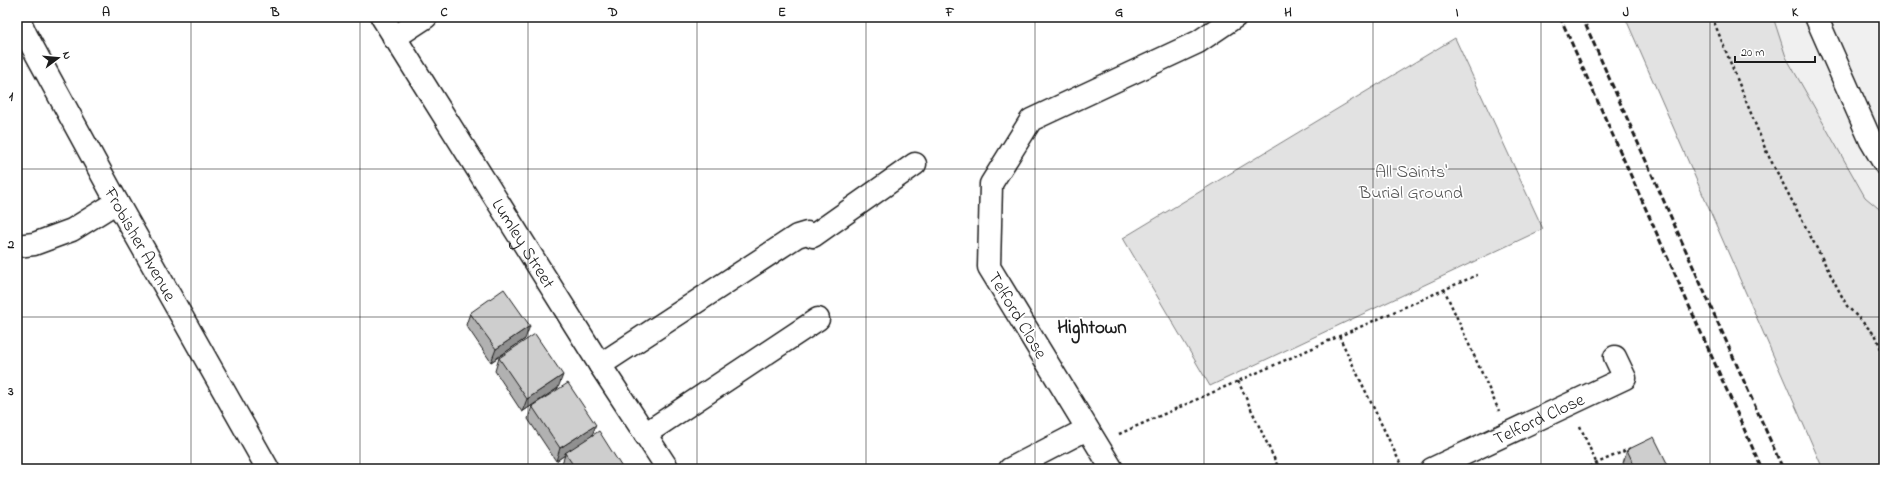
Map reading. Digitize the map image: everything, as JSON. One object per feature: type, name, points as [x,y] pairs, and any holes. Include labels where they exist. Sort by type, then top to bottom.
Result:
[{"type":"street","name":"Frobisher Avenue","points":[[18,17],[26,35],[117,202],[268,469]]},
{"type":"street","name":"Lumley Street","points":[[382,17],[600,365],[668,469]]},
{"type":"street","points":[[394,38],[426,17]]},
{"type":"street","name":"Telford Close","points":[[1112,469],[989,268],[991,184],[1032,120],[1198,42],[1235,17]]},
{"type":"street","points":[[1817,19],[1871,141],[1884,163]]},
{"type":"street","points":[[600,365],[797,236],[807,233],[813,236],[915,164]]},
{"type":"street","points":[[17,246],[34,244],[72,230],[117,202]]},
{"type":"street","points":[[645,434],[818,319]]},
{"type":"street","name":"Telford Close","points":[[1432,469],[1625,378],[1615,357]]},
{"type":"street","points":[[1010,469],[1092,437]]},
{"type":"path","points":[[1712,17],[1767,153],[1847,306],[1876,336],[1884,357]]},
{"type":"path","points":[[1092,437],[1238,381],[1477,274]]},
{"type":"path","points":[[1444,289],[1509,433]]},
{"type":"path","points":[[1339,336],[1403,469]]},
{"type":"path","points":[[1238,381],[1279,469]]},
{"type":"path","points":[[1570,404],[1599,469]]},
{"type":"path","points":[[1584,469],[1631,448]]},
{"type":"path","points":[[1882,469],[1884,465]]},
{"type":"shaded area","points":[[1773,17],[1884,17],[1884,213],[1865,197],[1786,57]]},
{"type":"green space","points":[[1625,17],[1773,17],[1786,57],[1865,197],[1884,213],[1884,469],[1823,469]]},
{"type":"green space","name":"All Saints' Burial Ground","points":[[1455,38],[1543,229],[1210,386],[1123,238]]},
{"type":"building","points":[[504,289],[530,326],[496,349],[470,313]]},
{"type":"building","points":[[535,334],[563,375],[527,399],[499,358]]},
{"type":"building","points":[[568,383],[596,425],[560,448],[532,406]]},
{"type":"building","points":[[599,431],[623,469],[576,469],[565,453]]},
{"type":"building","points":[[1654,437],[1670,469],[1636,469],[1627,450]]},
{"type":"railway","points":[[1560,17],[1762,469]]},
{"type":"railway","points":[[1582,17],[1783,469]]},
{"type":"district","name":"Hightown","points":[[1092,326]]}]
